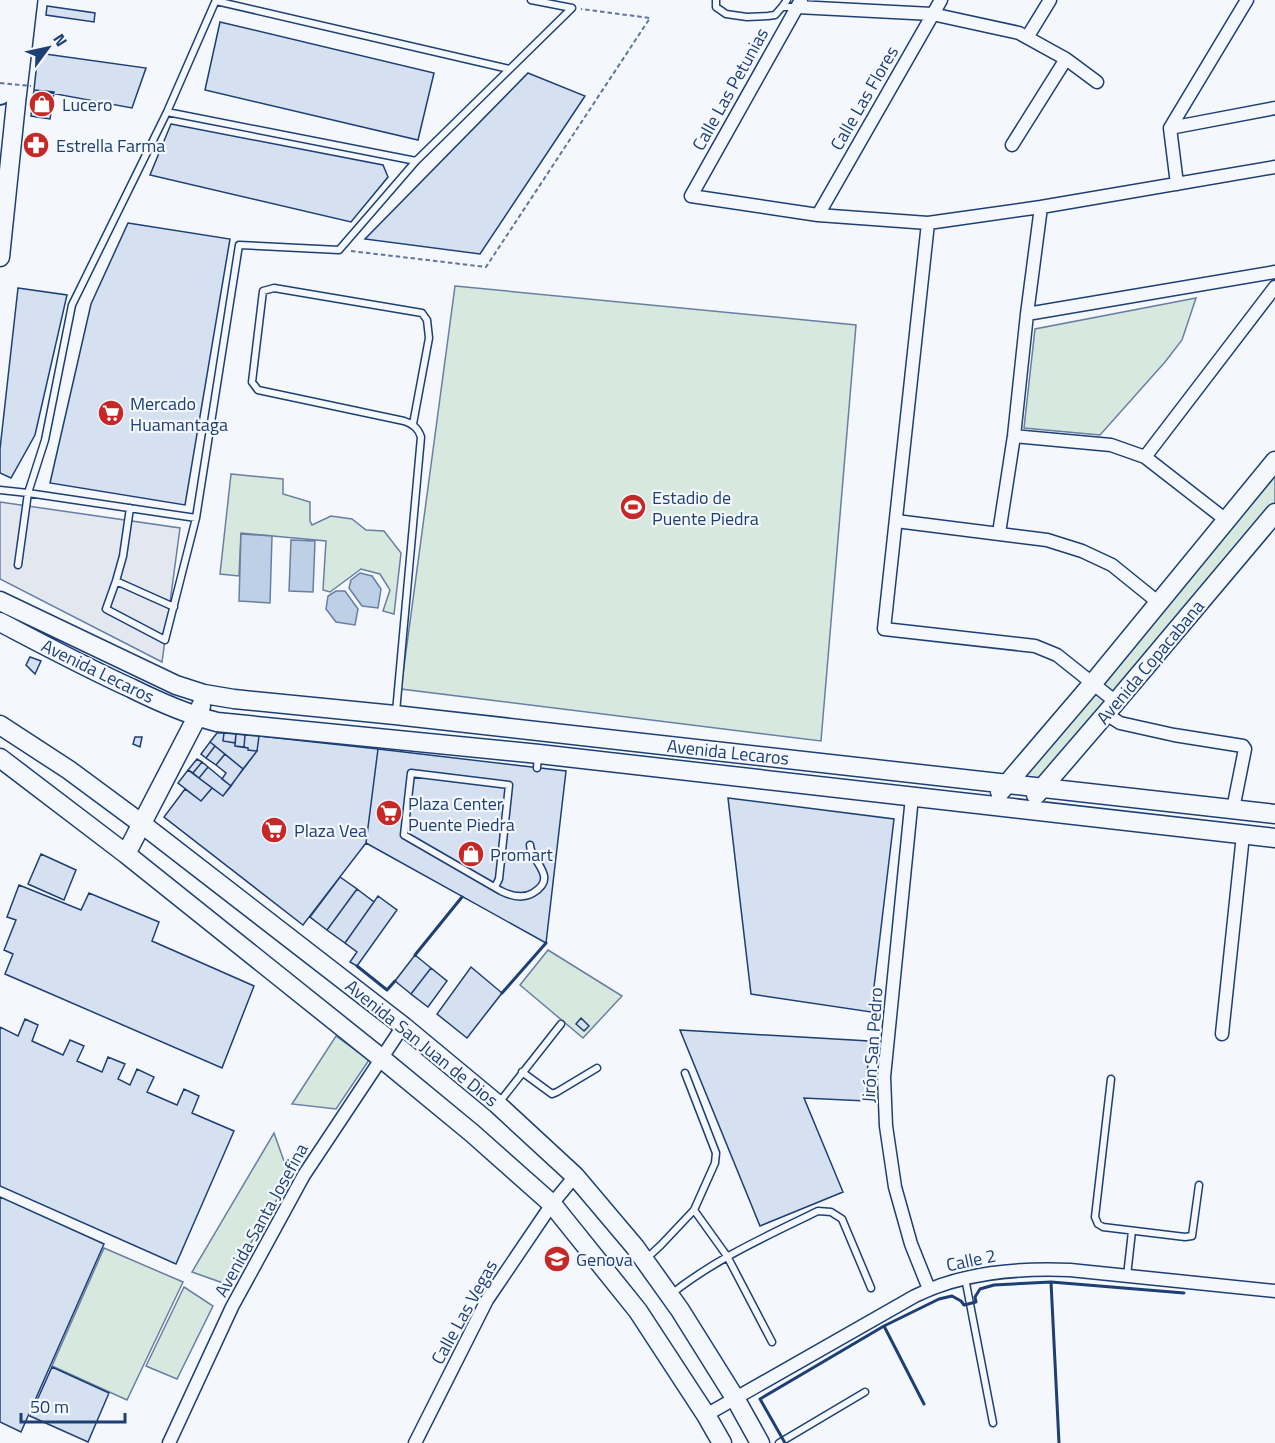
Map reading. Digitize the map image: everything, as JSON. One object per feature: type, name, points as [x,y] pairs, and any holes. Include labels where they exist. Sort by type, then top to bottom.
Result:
[{"type":"highway","points":[[0,93],[10,0]]},
{"type":"main road","points":[[0,257],[28,0]]},
{"type":"main road","points":[[990,806],[1275,461]]},
{"type":"main road","name":"Avenida Copacabana","points":[[1023,810],[1275,513]]},
{"type":"main road","name":"Avenida Lecaros","points":[[0,601],[176,685],[204,694],[1275,814]]},
{"type":"main road","name":"Avenida Lecaros","points":[[0,622],[175,709],[217,722],[538,761],[912,797],[1275,838]]},
{"type":"main road","points":[[126,854],[197,717],[204,694]]},
{"type":"main road","name":"Avenida San Juan de Dios","points":[[0,725],[69,770],[142,824],[403,1026],[497,1104],[575,1176],[635,1247],[681,1311],[735,1398],[752,1440]]},
{"type":"main road","name":"Avenida San Juan de Dios","points":[[0,758],[126,854],[381,1058],[472,1133],[552,1204],[638,1311],[722,1443]]},
{"type":"street","name":"Calle Las Flores","points":[[818,215],[941,0]]},
{"type":"street","points":[[1028,36],[1050,0]]},
{"type":"street","points":[[1177,184],[1170,128],[1247,0]]},
{"type":"street","points":[[795,2],[932,14],[1019,33],[1066,59],[1097,82]]},
{"type":"street","name":"Calle Las Petunias","points":[[795,2],[691,196],[818,215]]},
{"type":"street","points":[[1012,145],[1066,59]]},
{"type":"street","points":[[1170,128],[1275,108]]},
{"type":"street","points":[[818,215],[928,223],[1041,207],[1275,167]]},
{"type":"street","points":[[999,533],[1014,436],[1041,207]]},
{"type":"street","points":[[928,223],[884,629],[1035,646],[1057,655],[1093,683],[1120,723],[1174,735],[1243,746],[1245,750],[1233,809]]},
{"type":"street","points":[[1027,314],[1275,272]]},
{"type":"street","points":[[1145,457],[1275,287]]},
{"type":"street","points":[[1014,436],[1111,445],[1145,457],[1226,520]]},
{"type":"street","points":[[896,521],[1047,540],[1082,551],[1112,566],[1159,603]]},
{"type":"street","name":"Jirón San Pedro","points":[[912,797],[884,1077],[886,1126],[895,1187],[911,1244],[929,1289]]},
{"type":"street","points":[[1222,1034],[1243,835]]},
{"type":"street","name":"Avenida Santa Josefina","points":[[169,1443],[232,1307],[304,1175],[403,1026]]},
{"type":"street","name":"Calle Las Vegas","points":[[415,1443],[487,1300],[552,1204],[575,1176]]},
{"type":"street","name":"Calle 2","points":[[706,1415],[929,1289],[965,1278],[1011,1271],[1070,1270],[1275,1291]]},
{"type":"lane","points":[[531,0],[571,4]]},
{"type":"lane","points":[[716,0],[716,6],[726,14],[747,16],[775,15],[782,7],[795,2]]},
{"type":"lane","points":[[18,565],[28,493],[45,440],[72,305],[167,112],[216,1],[509,69]]},
{"type":"lane","points":[[782,7],[795,2]]},
{"type":"lane","points":[[130,508],[123,556],[106,609],[165,640],[196,518],[239,245],[339,250],[416,161],[571,4]]},
{"type":"lane","points":[[167,112],[416,161]]},
{"type":"lane","points":[[395,715],[421,437],[419,430],[413,424],[404,421],[258,390],[252,382],[264,291],[274,288],[422,313],[427,320],[429,338],[413,424]]},
{"type":"lane","points":[[0,490],[196,518]]},
{"type":"lane","points":[[116,581],[174,607]]},
{"type":"lane","points":[[498,889],[509,785],[411,773],[404,835],[498,889],[512,896],[529,896],[543,883],[543,869],[531,852],[530,845]]},
{"type":"lane","points":[[497,1104],[561,1024]]},
{"type":"lane","points":[[522,1072],[552,1094],[597,1068]]},
{"type":"lane","points":[[644,1261],[694,1210],[715,1163],[716,1154],[685,1073]]},
{"type":"lane","points":[[1111,1079],[1095,1217],[1098,1224],[1103,1227],[1132,1231],[1192,1236],[1199,1185]]},
{"type":"lane","points":[[694,1210],[727,1256],[772,1342]]},
{"type":"lane","points":[[669,1295],[727,1256],[818,1211],[831,1212],[842,1219],[871,1288]]},
{"type":"lane","points":[[1127,1276],[1132,1231]]},
{"type":"lane","points":[[965,1278],[993,1423]]},
{"type":"lane","points":[[779,1443],[865,1392]]},
{"type":"path","points":[[339,250],[486,267],[650,18],[571,4]]},
{"type":"path","points":[[0,83],[30,86]]},
{"type":"shaded area","name":"Estadio de Puente Piedra","points":[[455,286],[856,325],[821,741],[401,689]]},
{"type":"shaded area","points":[[1196,298],[1182,340],[1100,435],[1024,428],[1035,329]]},
{"type":"shaded area","points":[[1275,470],[1275,504],[1115,697],[1097,683]]},
{"type":"shaded area","points":[[231,474],[283,479],[283,494],[310,502],[312,525],[331,516],[352,519],[366,530],[384,531],[401,553],[394,614],[383,611],[390,590],[380,574],[361,569],[330,592],[323,590],[326,541],[241,533],[239,576],[220,574]]},
{"type":"shaded area","points":[[0,502],[180,528],[162,662],[0,579]]},
{"type":"shaded area","points":[[1093,687],[1113,702],[1040,785],[1011,782]]},
{"type":"shaded area","points":[[548,950],[622,996],[583,1038],[520,985]]},
{"type":"shaded area","points":[[336,1036],[369,1060],[336,1109],[292,1104]]},
{"type":"shaded area","points":[[274,1133],[290,1178],[226,1284],[192,1272]]},
{"type":"shaded area","points":[[104,1248],[183,1282],[127,1400],[52,1366]]},
{"type":"shaded area","points":[[184,1287],[213,1306],[177,1379],[146,1366]]},
{"type":"water","points":[[241,534],[272,536],[270,603],[239,601]]},
{"type":"water","points":[[291,540],[315,541],[313,592],[289,591]]},
{"type":"water","points":[[360,573],[372,576],[381,589],[378,608],[362,606],[349,588],[351,580]]},
{"type":"water","points":[[336,591],[345,591],[358,609],[355,625],[336,622],[326,609],[328,596]]},
{"type":"building","points":[[47,6],[95,13],[94,22],[46,15]]},
{"type":"building","points":[[220,22],[434,73],[418,140],[205,90]]},
{"type":"building","points":[[38,53],[146,68],[132,108],[34,90]]},
{"type":"building","points":[[528,73],[585,96],[480,254],[365,239]]},
{"type":"building","name":"Lucero","points":[[34,90],[54,92],[50,119],[31,116]]},
{"type":"building","points":[[171,124],[383,165],[388,177],[351,222],[150,175]]},
{"type":"building","name":"Estrella Farma","points":[[28,138],[45,140],[44,152],[27,151]]},
{"type":"building","points":[[128,223],[230,239],[185,505],[50,483],[91,304]]},
{"type":"building","points":[[18,288],[67,295],[35,435],[11,478],[0,473],[0,449]]},
{"type":"building","points":[[30,657],[41,661],[35,674],[26,665]]},
{"type":"building","points":[[217,733],[224,733],[223,741],[257,751],[243,769],[210,742]]},
{"type":"building","points":[[224,733],[236,734],[235,743],[223,741]]},
{"type":"building","points":[[236,734],[245,735],[244,747],[235,746]]},
{"type":"building","points":[[245,735],[259,736],[257,751],[244,747]]},
{"type":"building","name":"Plaza Vea","points":[[259,736],[378,749],[366,843],[303,925],[164,817],[185,789],[201,801],[212,788],[223,796],[257,751]]},
{"type":"building","points":[[135,737],[142,737],[140,747],[133,744]]},
{"type":"building","points":[[210,742],[215,746],[206,758],[201,754]]},
{"type":"building","points":[[215,746],[225,754],[216,765],[206,758]]},
{"type":"building","name":"Promart","points":[[378,749],[566,771],[546,943],[366,843]]},
{"type":"building","points":[[225,754],[243,769],[231,786],[222,779],[226,773],[216,765]]},
{"type":"building","points":[[197,759],[202,762],[193,773],[188,770]]},
{"type":"building","points":[[202,762],[208,767],[199,778],[193,773]]},
{"type":"building","points":[[208,767],[231,786],[223,796],[199,778]]},
{"type":"building","points":[[188,770],[212,788],[201,801],[178,783]]},
{"type":"building","points":[[728,798],[894,819],[871,1012],[751,994]]},
{"type":"building","points":[[41,854],[76,870],[64,900],[28,884]]},
{"type":"building","points":[[340,877],[357,889],[327,930],[310,917]]},
{"type":"building","points":[[19,885],[81,910],[89,893],[159,922],[152,941],[254,986],[222,1068],[5,974],[13,954],[4,950],[16,920],[7,917]]},
{"type":"building","points":[[357,889],[374,902],[345,943],[327,930]]},
{"type":"building","points":[[378,896],[397,910],[357,966],[350,962],[357,952],[345,943]]},
{"type":"building","points":[[415,955],[431,968],[411,994],[395,981]]},
{"type":"building","points":[[471,967],[502,993],[467,1038],[437,1014]]},
{"type":"building","points":[[431,968],[447,981],[428,1007],[411,994]]},
{"type":"building","points":[[581,1018],[589,1026],[584,1031],[576,1024]]},
{"type":"building","points":[[25,1019],[38,1025],[32,1041],[63,1055],[70,1040],[84,1046],[77,1061],[102,1072],[108,1057],[125,1064],[118,1079],[130,1085],[137,1069],[154,1077],[147,1092],[177,1105],[184,1089],[199,1096],[192,1113],[234,1131],[176,1264],[0,1186],[0,1027],[18,1036]]},
{"type":"building","points":[[680,1030],[869,1041],[866,1101],[804,1098],[843,1192],[760,1226]]},
{"type":"building","points":[[0,1197],[104,1244],[21,1432],[0,1422]]},
{"type":"building","points":[[52,1367],[109,1393],[88,1442],[30,1416]]},
{"type":"wall","points":[[415,955],[462,897]]},
{"type":"wall","points":[[502,993],[546,943]]},
{"type":"wall","points":[[357,966],[387,990],[395,981]]},
{"type":"wall","points":[[924,1404],[884,1326],[939,1299],[952,1296],[964,1305],[976,1302],[975,1297],[980,1289],[994,1285],[1051,1282]]},
{"type":"wall","points":[[1059,1443],[1051,1282],[1184,1293]]},
{"type":"wall","points":[[785,1443],[760,1399],[884,1326]]},
{"type":"place","name":"Lucero","points":[[42,104]]},
{"type":"place","name":"Estrella Farma","points":[[36,145]]},
{"type":"place","name":"Mercado Huamantaga","points":[[111,413]]},
{"type":"place","name":"Estadio de Puente Piedra","points":[[633,507]]},
{"type":"place","name":"Plaza Center Puente Piedra","points":[[389,813]]},
{"type":"place","name":"Plaza Vea","points":[[274,830]]},
{"type":"place","name":"Promart","points":[[471,854]]},
{"type":"place","name":"Genova","points":[[557,1259]]}]
